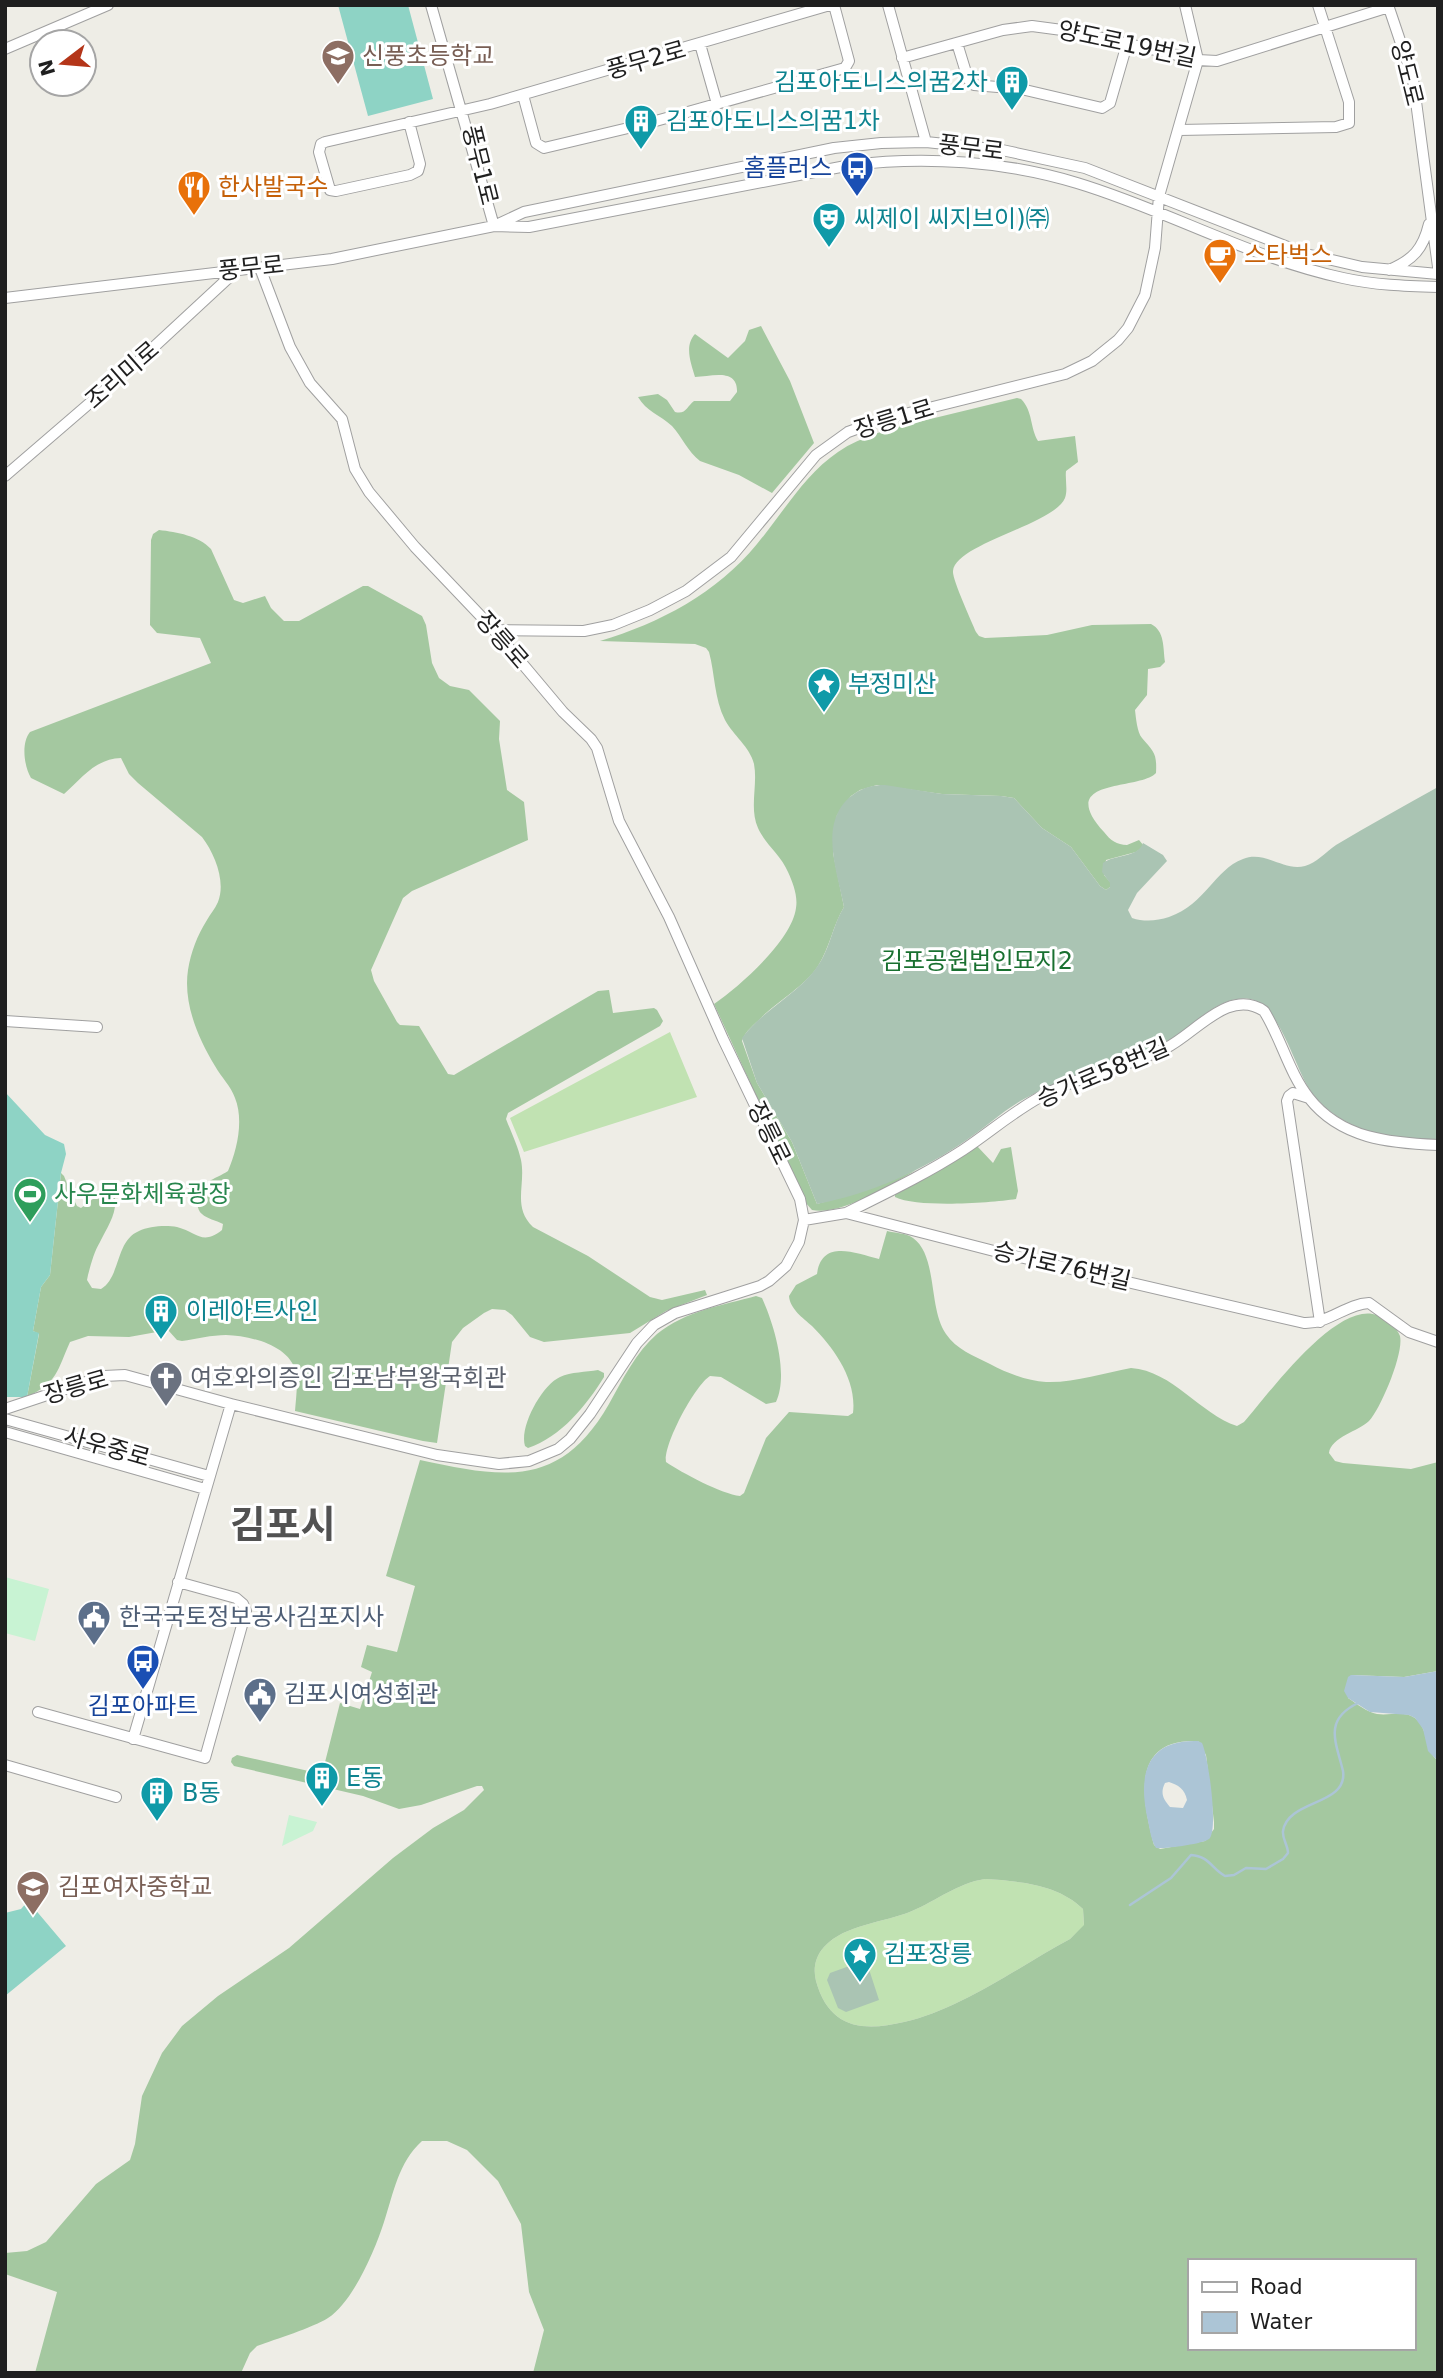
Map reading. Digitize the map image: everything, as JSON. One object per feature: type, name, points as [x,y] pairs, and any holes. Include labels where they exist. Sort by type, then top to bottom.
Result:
[{"type":"street","points":[[5,49],[86,10],[108,5]]},
{"type":"street","name":"풍무1로","points":[[433,5],[494,226]]},
{"type":"street","points":[[523,95],[536,143],[540,148],[610,133],[847,67],[849,61],[832,5]]},
{"type":"street","name":"풍무2로","points":[[409,122],[420,164],[418,172],[390,180],[330,190],[319,152],[321,144],[409,122],[523,95],[832,5]]},
{"type":"street","points":[[888,5],[926,142]]},
{"type":"street","points":[[1185,5],[1198,60]]},
{"type":"street","points":[[1179,130],[1346,125],[1350,119],[1349,102],[1318,5]]},
{"type":"street","name":"양도로19번길","points":[[902,58],[1003,30],[1031,26],[1077,32],[1198,60],[1223,60],[1390,6]]},
{"type":"street","name":"양도로","points":[[1390,6],[1413,79],[1438,267]]},
{"type":"street","name":"양도로","points":[[1390,6],[1419,79],[1438,233]]},
{"type":"street","points":[[957,43],[968,79],[974,85],[1021,89],[1102,108],[1110,103],[1126,44]]},
{"type":"street","points":[[700,44],[717,104]]},
{"type":"street","name":"장릉1로","points":[[494,629],[584,631],[613,625],[650,610],[686,592],[731,557],[816,455],[848,432],[881,419],[1049,379],[1092,360],[1128,328],[1145,295],[1151,273],[1159,196],[1198,60]]},
{"type":"street","name":"풍무로","points":[[5,298],[361,254],[494,226],[537,209],[817,151],[881,143],[926,142],[1002,150],[1085,168],[1306,254],[1387,271],[1438,274]]},
{"type":"street","name":"풍무로","points":[[494,226],[529,227],[820,170],[889,161],[969,163],[1076,182],[1315,271],[1366,282],[1438,287]]},
{"type":"street","points":[[1387,271],[1404,264],[1415,255],[1424,241],[1430,218]]},
{"type":"street","name":"장릉로","points":[[5,1409],[111,1374],[125,1375],[231,1404],[459,1459],[499,1464],[529,1461],[558,1449],[570,1438],[590,1414],[637,1343],[654,1325],[675,1313],[760,1286],[778,1275],[793,1255],[804,1220],[800,1199],[792,1180],[723,1039],[669,917],[619,821],[601,754],[591,739],[562,712],[494,629],[415,547],[362,482],[350,453],[342,419],[302,370],[290,347],[260,268]]},
{"type":"street","name":"조리미로","points":[[5,476],[142,358],[237,270]]},
{"type":"street","name":"승가로58번길","points":[[846,1213],[962,1150],[1041,1097],[1068,1084],[1168,1047],[1221,1011],[1237,1004],[1251,1005],[1264,1011],[1309,1098],[1341,1125],[1361,1135],[1385,1142],[1438,1145]]},
{"type":"street","points":[[5,1021],[97,1027]]},
{"type":"street","points":[[1309,1098],[1293,1093],[1287,1101],[1320,1322]]},
{"type":"street","name":"승가로76번길","points":[[804,1220],[846,1213],[994,1251],[1294,1321],[1320,1322],[1359,1304],[1369,1303],[1409,1332],[1438,1342]]},
{"type":"street","points":[[132,1739],[231,1404]]},
{"type":"street","name":"사우중로","points":[[5,1419],[209,1476]]},
{"type":"street","name":"사우중로","points":[[5,1432],[205,1489]]},
{"type":"street","points":[[38,1712],[205,1758],[246,1611],[236,1598],[178,1583]]},
{"type":"street","points":[[5,1765],[116,1797]]},
{"type":"green space","points":[[761,326],[790,381],[814,443],[772,493],[739,475],[700,461],[672,426],[638,397],[658,394],[679,413],[694,401],[730,401],[737,392],[736,384],[729,376],[695,377],[689,355],[692,339],[695,334],[728,358],[745,341],[749,330]]},
{"type":"green space","points":[[1021,399],[1028,409],[1038,441],[1075,436],[1078,462],[1066,471],[1066,495],[1057,507],[1044,517],[970,552],[958,561],[953,571],[954,576],[976,632],[985,638],[1047,635],[1092,625],[1151,624],[1159,631],[1165,662],[1160,667],[1148,669],[1147,695],[1135,710],[1140,735],[1155,757],[1156,773],[1105,789],[1094,794],[1089,802],[1091,814],[1111,840],[1127,845],[1139,840],[1144,846],[1136,852],[1106,860],[1104,875],[1110,882],[1110,887],[1106,890],[1100,886],[1071,847],[1042,828],[1014,798],[942,794],[877,785],[851,796],[837,815],[833,835],[833,853],[844,907],[826,951],[813,973],[753,1025],[742,1041],[757,1083],[792,1142],[817,1204],[869,1189],[916,1170],[851,1204],[824,1211],[812,1210],[805,1202],[714,1004],[737,986],[775,948],[792,921],[796,908],[796,894],[788,872],[761,834],[755,820],[755,772],[752,758],[721,712],[706,648],[695,644],[600,641],[665,615],[686,604],[724,577],[757,544],[815,472],[847,446],[887,430]]},
{"type":"green space","points":[[159,530],[187,535],[206,545],[211,549],[234,600],[243,603],[265,596],[271,608],[284,621],[299,621],[363,586],[368,586],[422,616],[432,663],[439,678],[450,686],[469,690],[500,721],[499,739],[507,790],[524,802],[528,840],[412,891],[403,898],[371,970],[374,981],[397,1022],[400,1025],[419,1026],[448,1074],[454,1075],[598,991],[609,990],[613,1013],[654,1008],[663,1021],[660,1026],[508,1113],[506,1119],[521,1160],[523,1212],[533,1227],[588,1256],[650,1297],[662,1300],[705,1290],[707,1295],[666,1311],[630,1333],[544,1342],[530,1337],[505,1310],[492,1309],[484,1313],[463,1328],[452,1342],[437,1443],[295,1411],[297,1377],[286,1355],[268,1344],[236,1336],[182,1341],[177,1340],[168,1330],[129,1337],[88,1336],[70,1342],[51,1381],[27,1397],[39,1334],[33,1331],[41,1287],[50,1275],[61,1173],[77,1206],[81,1208],[106,1189],[114,1192],[114,1212],[94,1254],[87,1280],[92,1288],[101,1289],[112,1276],[126,1243],[139,1231],[173,1226],[209,1237],[222,1230],[223,1224],[200,1212],[196,1197],[205,1183],[228,1171],[238,1135],[239,1116],[235,1098],[203,1044],[193,1020],[188,995],[188,970],[193,950],[220,894],[218,868],[207,844],[129,774],[121,758],[96,766],[64,794],[31,778],[25,761],[25,742],[30,732],[211,663],[200,638],[157,633],[150,625],[151,540],[153,534]]},
{"type":"green space","name":"김포공원법인묘지2","points":[[885,785],[942,794],[1014,798],[1042,828],[1071,847],[1100,886],[1106,890],[1110,883],[1102,872],[1103,863],[1131,854],[1143,843],[1163,855],[1167,861],[1137,893],[1128,910],[1132,918],[1146,920],[1164,918],[1182,911],[1201,896],[1224,871],[1243,859],[1259,857],[1290,866],[1309,865],[1336,845],[1438,787],[1438,1140],[1378,1134],[1356,1127],[1335,1115],[1310,1090],[1285,1037],[1269,1012],[1260,1003],[1250,999],[1238,999],[1215,1008],[1163,1045],[1024,1099],[951,1150],[915,1171],[857,1194],[817,1204],[792,1142],[757,1083],[742,1038],[806,980],[819,964],[844,907],[832,846],[836,817],[854,794],[869,787]]},
{"type":"green space","points":[[670,1032],[697,1097],[524,1152],[510,1118]]},
{"type":"green space","points":[[977,1146],[993,1163],[1001,1149],[1011,1147],[1018,1191],[1016,1199],[936,1204],[895,1197],[895,1194]]},
{"type":"green space","points":[[887,1231],[913,1238],[926,1257],[940,1323],[946,1334],[966,1352],[1003,1370],[1046,1382],[1078,1379],[1131,1368],[1146,1371],[1160,1377],[1211,1412],[1237,1426],[1244,1422],[1304,1353],[1342,1322],[1360,1314],[1377,1315],[1390,1323],[1400,1336],[1395,1367],[1374,1414],[1364,1425],[1335,1443],[1329,1453],[1335,1461],[1343,1463],[1411,1469],[1438,1462],[1438,1671],[1404,1677],[1351,1675],[1348,1698],[1373,1713],[1406,1714],[1415,1718],[1423,1728],[1430,1751],[1438,1761],[1438,2373],[533,2373],[544,2330],[529,2292],[521,2224],[498,2181],[467,2150],[447,2141],[422,2141],[402,2168],[375,2247],[346,2300],[321,2322],[257,2346],[250,2353],[241,2373],[35,2373],[57,2292],[5,2274],[5,2253],[27,2251],[46,2242],[96,2184],[130,2160],[142,2096],[162,2053],[182,2026],[218,1996],[289,1948],[393,1858],[433,1828],[464,1810],[484,1790],[482,1786],[477,1786],[421,1805],[399,1809],[363,1796],[234,1766],[231,1762],[237,1755],[322,1774],[340,1703],[360,1709],[372,1672],[361,1667],[367,1645],[397,1652],[415,1586],[386,1576],[420,1460],[504,1473],[528,1471],[550,1464],[571,1451],[590,1432],[636,1357],[657,1334],[692,1314],[756,1296],[762,1298],[767,1309],[778,1349],[781,1378],[776,1402],[766,1404],[721,1377],[710,1376],[689,1403],[666,1454],[666,1462],[682,1472],[740,1496],[744,1493],[766,1438],[789,1412],[848,1416],[853,1413],[848,1377],[836,1354],[794,1309],[789,1296],[796,1285],[817,1274],[825,1256],[832,1252],[850,1252],[879,1259]],"holes":[[[1198,1741],[1206,1755],[1214,1829],[1205,1841],[1160,1849],[1154,1845],[1146,1809],[1146,1775],[1151,1760],[1161,1750],[1176,1743]],[[985,1879],[1037,1885],[1062,1894],[1083,1909],[1084,1925],[1070,1939],[989,1986],[925,2016],[889,2025],[861,2026],[849,2023],[829,2009],[816,1981],[815,1968],[821,1951],[833,1939],[854,1929],[912,1911],[956,1888]]]},
{"type":"green space","points":[[598,1370],[604,1373],[604,1377],[572,1419],[540,1443],[528,1448],[525,1446],[525,1428],[546,1388],[564,1375]]},
{"type":"green space","points":[[5,1577],[49,1589],[35,1641],[5,1633]]},
{"type":"green space","points":[[289,1815],[317,1822],[313,1831],[282,1846]]},
{"type":"green space","points":[[985,1879],[1037,1885],[1062,1894],[1083,1909],[1084,1926],[1070,1939],[989,1986],[925,2016],[889,2025],[861,2026],[849,2023],[829,2009],[816,1981],[815,1968],[821,1951],[833,1939],[854,1929],[912,1911],[956,1888]]},
{"type":"green space","points":[[866,1960],[879,2000],[846,2012],[838,2008],[827,1980],[830,1973]]},
{"type":"shaded area","points":[[338,5],[408,5],[433,99],[368,116]]},
{"type":"shaded area","name":"사우문화체육광장","points":[[5,1092],[45,1135],[64,1144],[66,1154],[61,1173],[50,1275],[41,1287],[33,1331],[39,1333],[27,1397],[5,1397]]},
{"type":"shaded area","points":[[28,1901],[66,1946],[5,1996],[5,1913],[21,1909]]},
{"type":"water","points":[[1438,1671],[1438,1761],[1428,1751],[1423,1729],[1415,1718],[1409,1715],[1370,1712],[1348,1698],[1344,1691],[1351,1675],[1404,1677]]},
{"type":"water","points":[[1180,1742],[1202,1743],[1212,1792],[1212,1833],[1209,1839],[1199,1843],[1156,1848],[1145,1805],[1145,1776],[1156,1754]],"holes":[[[1169,1782],[1185,1793],[1187,1800],[1183,1808],[1170,1807],[1164,1799],[1165,1783]]]},
{"type":"waterway","points":[[1130,1905],[1171,1878],[1191,1855],[1206,1860],[1225,1876],[1234,1875],[1246,1868],[1266,1869],[1283,1859],[1288,1853],[1283,1834],[1287,1821],[1295,1813],[1328,1797],[1342,1782],[1343,1771],[1335,1741],[1336,1724],[1347,1710],[1358,1703]]},
{"type":"place","name":"신풍초등학교","points":[[338,86]]},
{"type":"place","name":"김포아도니스의꿈2차","points":[[1012,112]]},
{"type":"place","name":"김포아도니스의꿈1차","points":[[641,151]]},
{"type":"place","name":"홈플러스","points":[[857,198]]},
{"type":"place","name":"한사발국수","points":[[194,217]]},
{"type":"place","name":"씨제이 씨지브이)㈜","points":[[829,249]]},
{"type":"place","name":"스타벅스","points":[[1220,285]]},
{"type":"place","name":"부정미산","points":[[824,714]]},
{"type":"place","name":"사우문화체육광장","points":[[30,1224]]},
{"type":"place","name":"이레아트사인","points":[[161,1341]]},
{"type":"place","name":"여호와의증인 김포남부왕국회관","points":[[166,1408]]},
{"type":"place","name":"한국국토정보공사김포지사","points":[[94,1647]]},
{"type":"place","name":"김포아파트","points":[[143,1691]]},
{"type":"place","name":"김포시여성회관","points":[[260,1724]]},
{"type":"place","name":"E동","points":[[322,1808]]},
{"type":"place","name":"B동","points":[[157,1823]]},
{"type":"place","name":"김포여자중학교","points":[[33,1917]]},
{"type":"place","name":"김포장릉","points":[[860,1984]]},
{"type":"district","name":"김포시","points":[[283,1525]]}]
